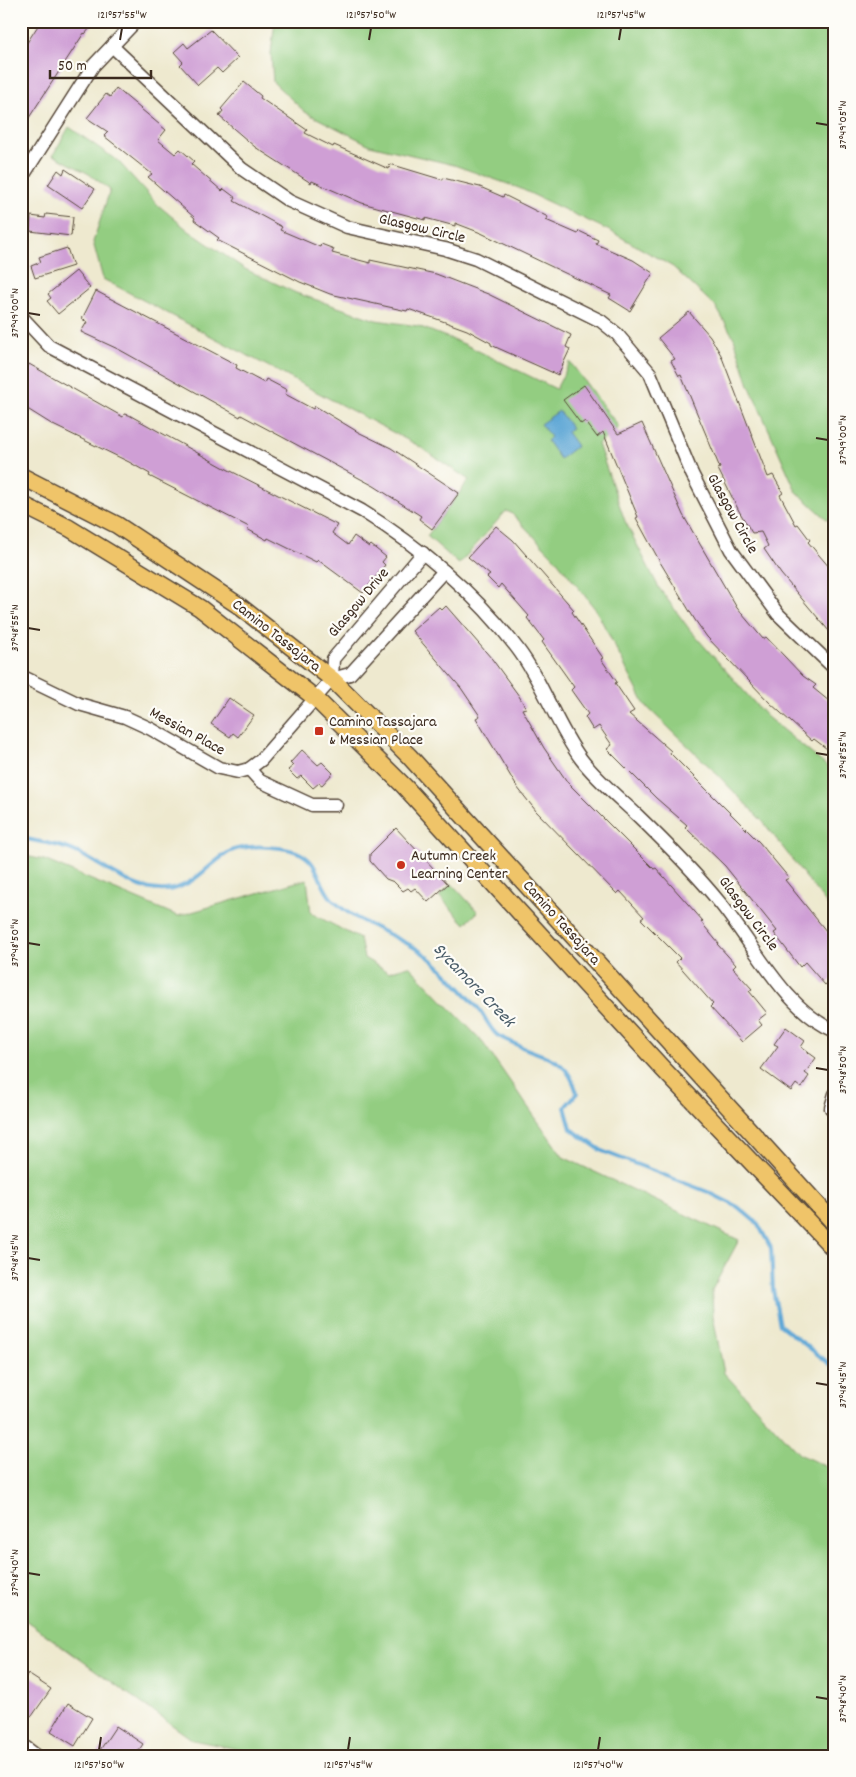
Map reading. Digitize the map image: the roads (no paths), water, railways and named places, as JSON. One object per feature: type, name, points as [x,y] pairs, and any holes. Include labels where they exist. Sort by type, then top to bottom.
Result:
[{"type":"main road","name":"Camino Tassajara","points":[[21,476],[117,525],[238,606],[332,679],[409,756],[835,1224]]},
{"type":"main road","name":"Camino Tassajara","points":[[21,504],[69,528],[200,608],[315,698],[404,786],[657,1062],[835,1250]]},
{"type":"street","points":[[21,180],[93,66],[136,21]]},
{"type":"street","name":"Glasgow Circle","points":[[112,46],[242,169],[290,201],[347,227],[445,249],[476,259],[601,321],[617,334],[650,373],[692,474],[731,550],[778,614],[835,669]]},
{"type":"street","name":"Glasgow Circle","points":[[21,316],[49,346],[362,511],[402,536],[444,571],[480,606],[517,648],[550,701],[569,740],[594,775],[683,859],[721,904],[786,992],[808,1014],[824,1026],[835,1031]]},
{"type":"street","name":"Glasgow Drive","points":[[332,679],[334,658],[423,553]]},
{"type":"street","points":[[336,805],[312,805],[260,782],[249,769],[261,760],[332,679],[350,674],[444,571]]},
{"type":"street","name":"Messian Place","points":[[21,676],[79,704],[125,717],[151,729],[219,768],[238,772],[249,769]]},
{"type":"street","points":[[831,1108],[835,1094]]},
{"type":"street","points":[[21,1744],[37,1756]]},
{"type":"water","points":[[559,411],[572,429],[567,432],[577,446],[560,459],[547,441],[551,437],[540,424]]},
{"type":"waterway","name":"Sycamore Creek","points":[[21,838],[70,849],[137,885],[150,889],[164,890],[184,885],[226,854],[241,848],[281,848],[305,856],[314,867],[327,893],[341,907],[363,922],[412,946],[430,958],[479,1009],[491,1028],[498,1035],[552,1059],[567,1071],[577,1093],[565,1107],[571,1129],[602,1151],[708,1192],[738,1207],[758,1224],[771,1248],[773,1290],[780,1325],[835,1368]]},
{"type":"place","name":"Camino Tassajara & Messian Place","points":[[319,731]]},
{"type":"place","name":"Autumn Creek Learning Center","points":[[401,865]]}]
